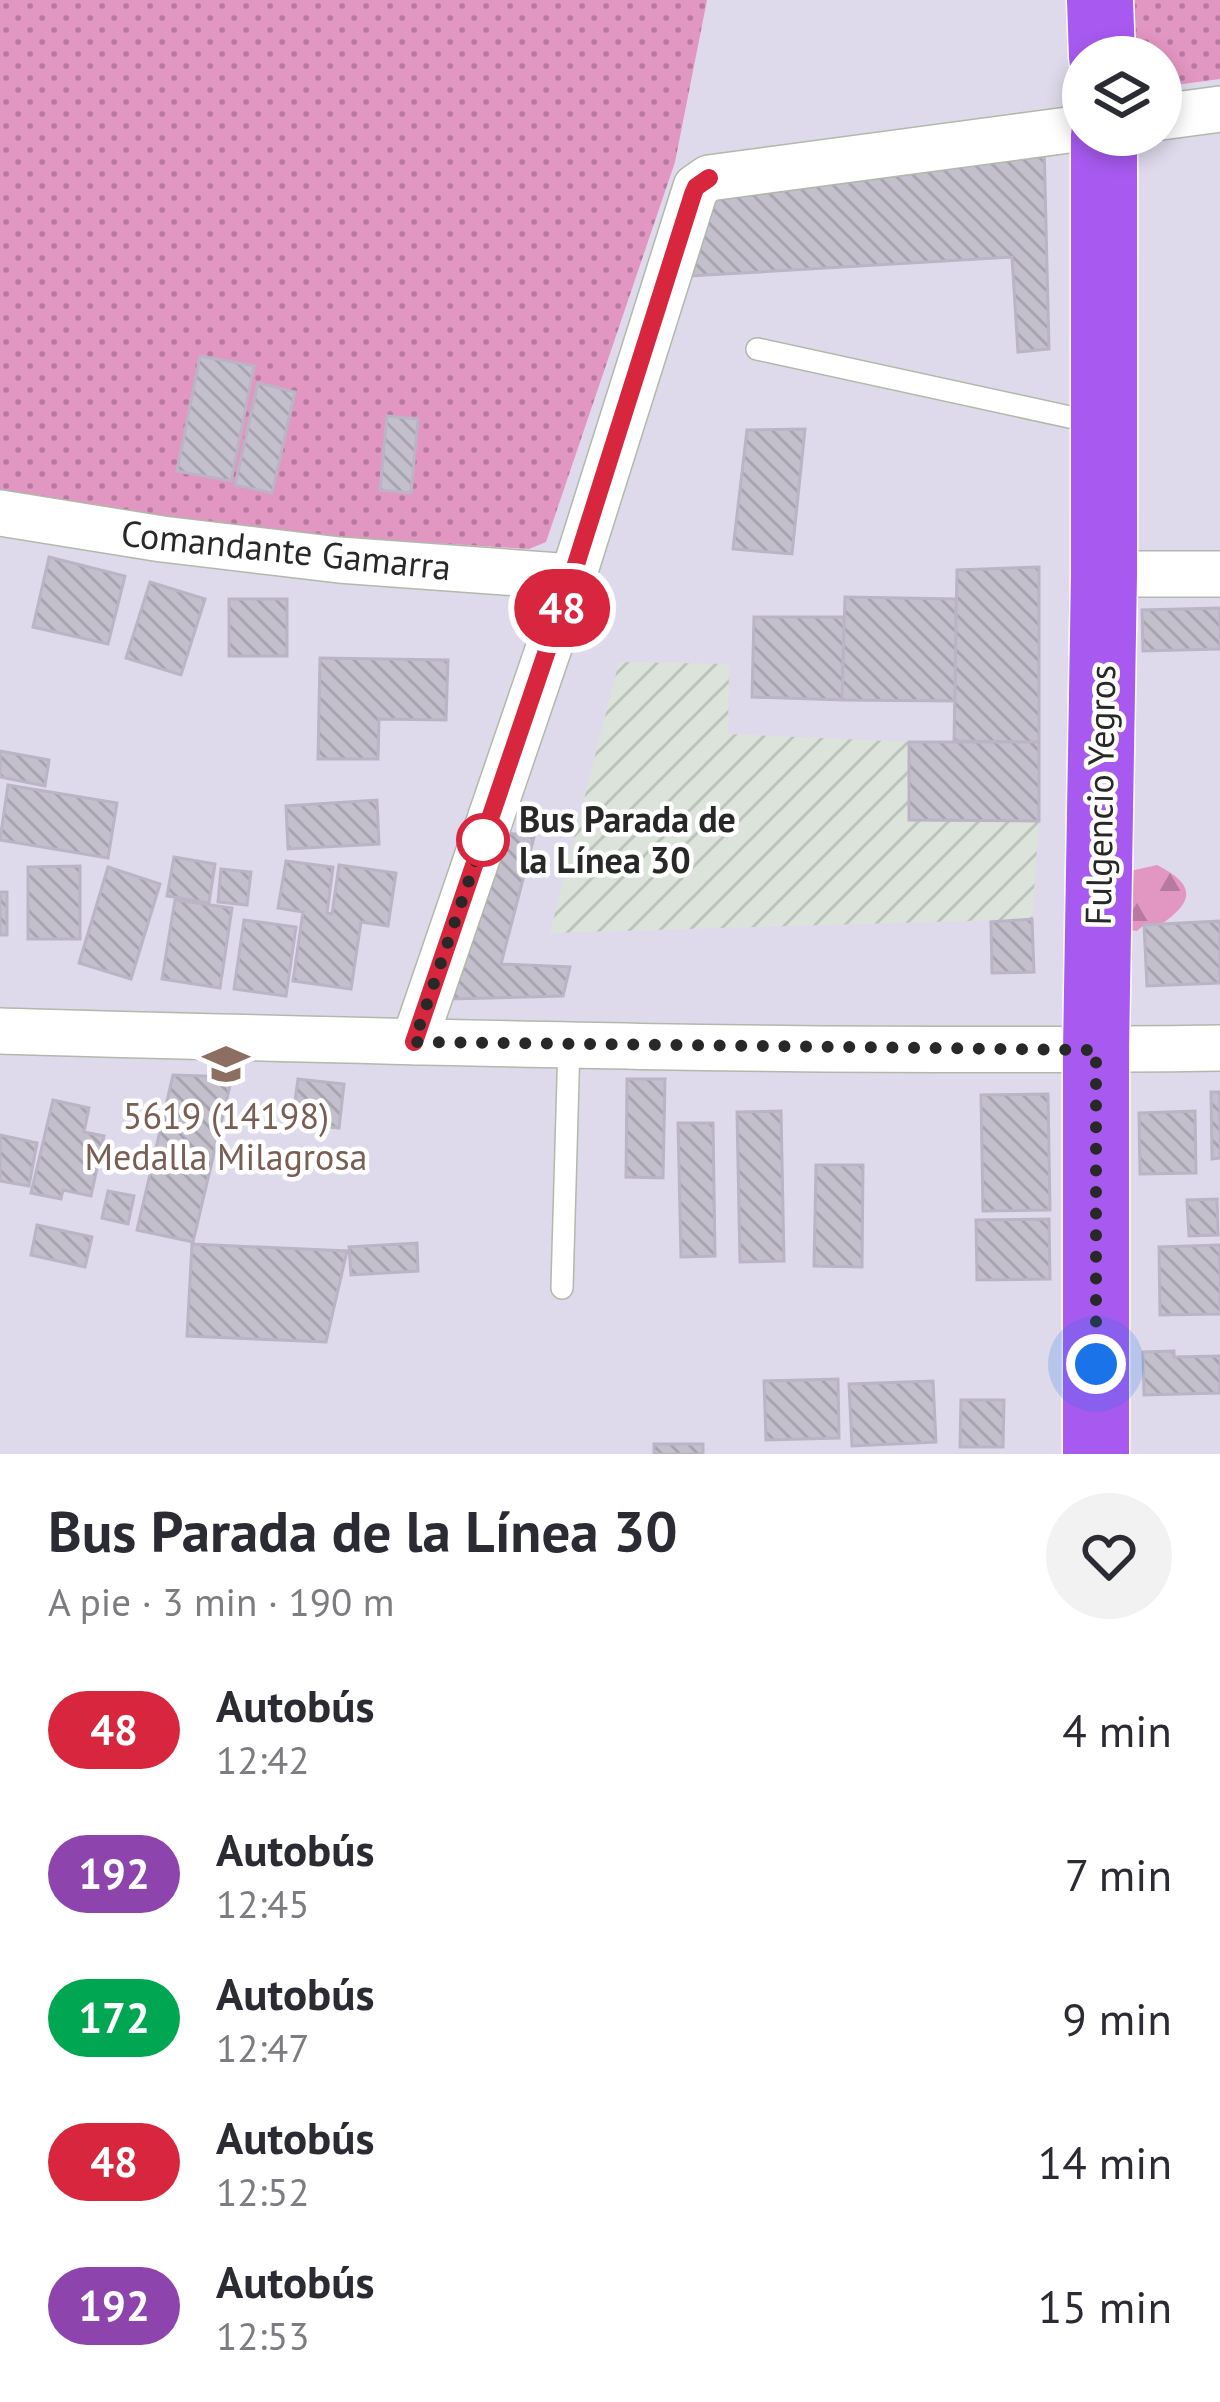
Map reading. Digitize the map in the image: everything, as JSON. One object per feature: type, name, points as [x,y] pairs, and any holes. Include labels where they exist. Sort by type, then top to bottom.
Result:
[{"type":"main road","points":[[1100,0],[1101,36]]},
{"type":"main road","name":"Fulgencio Yegros","points":[[1096,1454],[1104,156]]},
{"type":"street","points":[[1182,114],[1220,109]]},
{"type":"street","points":[[414,1042],[572,577],[696,187],[709,178],[1062,131]]},
{"type":"street","name":"Comandante Gamarra","points":[[0,513],[339,560],[572,577]]},
{"type":"street","points":[[1104,574],[1220,574]]},
{"type":"street","points":[[0,1031],[414,1042],[1220,1048]]},
{"type":"lane","points":[[757,349],[1104,424]]},
{"type":"lane","points":[[562,1288],[569,1044]]},
{"type":"shaded area","points":[[619,662],[729,664],[728,734],[909,742],[910,820],[1039,821],[1032,919],[550,933]]},
{"type":"green space","points":[[0,0],[707,0],[675,162],[546,542],[529,549],[222,530],[0,491]]},
{"type":"green space","points":[[1126,0],[1220,0],[1220,79],[1182,84],[1182,36],[1126,36]]},
{"type":"green space","points":[[1157,865],[1185,887],[1185,901],[1161,924],[1129,930],[1117,874]]},
{"type":"building","points":[[1044,143],[1049,349],[1018,352],[1012,257],[691,276],[715,189]]},
{"type":"building","points":[[200,356],[254,366],[231,481],[177,471]]},
{"type":"building","points":[[258,383],[295,392],[272,493],[235,485]]},
{"type":"building","points":[[387,416],[418,419],[411,493],[380,490]]},
{"type":"building","points":[[805,429],[792,554],[733,549],[747,430]]},
{"type":"building","points":[[49,557],[125,576],[108,644],[33,627]]},
{"type":"building","points":[[1039,567],[1039,742],[954,741],[957,570]]},
{"type":"building","points":[[150,582],[205,599],[181,675],[126,658]]},
{"type":"building","points":[[845,597],[956,599],[955,701],[842,700]]},
{"type":"building","points":[[229,599],[287,599],[287,656],[229,656]]},
{"type":"building","points":[[1220,608],[1220,649],[1143,651],[1142,610]]},
{"type":"building","points":[[754,617],[844,617],[842,700],[752,697]]},
{"type":"building","points":[[320,658],[448,660],[446,720],[379,719],[378,759],[318,759]]},
{"type":"building","points":[[909,742],[1039,742],[1039,821],[909,820]]},
{"type":"building","points":[[0,751],[49,760],[45,786],[0,777]]},
{"type":"building","points":[[8,785],[117,803],[108,858],[0,840]]},
{"type":"building","points":[[377,800],[379,844],[288,849],[286,806]]},
{"type":"building","points":[[508,833],[534,837],[501,964],[570,967],[563,996],[450,999]]},
{"type":"building","points":[[174,857],[215,864],[209,903],[167,896]]},
{"type":"building","points":[[286,861],[333,867],[327,913],[332,914],[339,865],[396,873],[388,926],[361,922],[351,989],[293,981],[303,912],[278,908]]},
{"type":"building","points":[[80,866],[80,939],[28,939],[28,867]]},
{"type":"building","points":[[108,867],[160,884],[131,979],[79,963]]},
{"type":"building","points":[[221,869],[251,872],[247,905],[218,902]]},
{"type":"building","points":[[0,892],[7,892],[7,935],[0,935]]},
{"type":"building","points":[[175,900],[232,908],[220,988],[162,979]]},
{"type":"building","points":[[1032,919],[1034,972],[992,973],[991,922]]},
{"type":"building","points":[[244,920],[296,927],[286,996],[234,989]]},
{"type":"building","points":[[1220,921],[1220,983],[1147,986],[1144,925]]},
{"type":"building","points":[[173,1075],[232,1077],[193,1242],[137,1230]]},
{"type":"building","points":[[298,1079],[344,1084],[339,1128],[292,1123]]},
{"type":"building","points":[[627,1079],[665,1079],[663,1178],[626,1177]]},
{"type":"building","points":[[1211,1092],[1220,1092],[1220,1158],[1212,1159]]},
{"type":"building","points":[[1048,1094],[1050,1210],[983,1211],[981,1095]]},
{"type":"building","points":[[53,1100],[89,1108],[84,1132],[104,1136],[91,1196],[63,1190],[61,1199],[31,1193]]},
{"type":"building","points":[[781,1111],[784,1261],[740,1262],[737,1112]]},
{"type":"building","points":[[1195,1111],[1196,1173],[1140,1174],[1139,1113]]},
{"type":"building","points":[[678,1123],[713,1123],[715,1256],[681,1257]]},
{"type":"building","points":[[0,1135],[37,1143],[29,1186],[0,1181]]},
{"type":"building","points":[[816,1165],[863,1165],[862,1267],[814,1266]]},
{"type":"building","points":[[108,1191],[134,1196],[128,1224],[102,1218]]},
{"type":"building","points":[[1217,1199],[1218,1235],[1189,1236],[1187,1200]]},
{"type":"building","points":[[1049,1219],[1050,1279],[977,1280],[976,1220]]},
{"type":"building","points":[[37,1225],[92,1237],[85,1267],[31,1255]]},
{"type":"building","points":[[417,1243],[418,1271],[351,1275],[349,1247]]},
{"type":"building","points":[[192,1244],[347,1251],[326,1342],[187,1336]]},
{"type":"building","points":[[1220,1245],[1220,1314],[1160,1315],[1159,1247]]},
{"type":"building","points":[[1174,1351],[1174,1357],[1220,1356],[1220,1393],[1144,1395],[1143,1352]]},
{"type":"building","points":[[838,1379],[839,1438],[766,1440],[764,1381]]},
{"type":"building","points":[[933,1381],[936,1442],[852,1446],[849,1384]]},
{"type":"building","points":[[961,1400],[1004,1400],[1003,1447],[960,1447]]},
{"type":"building","points":[[654,1444],[703,1444],[703,1454],[654,1454]]},
{"type":"bus line","name":"48","points":[[414,1042],[572,577],[693,194],[709,178]]},
{"type":"place","name":"Bus Parada de la Línea 30","points":[[483,840]]},
{"type":"place","name":"5619 (14198) Medalla Milagrosa","points":[[226,1064]]},
{"type":"route","points":[[483,840],[486,830],[414,1042],[1096,1050],[1096,1364]]}]
